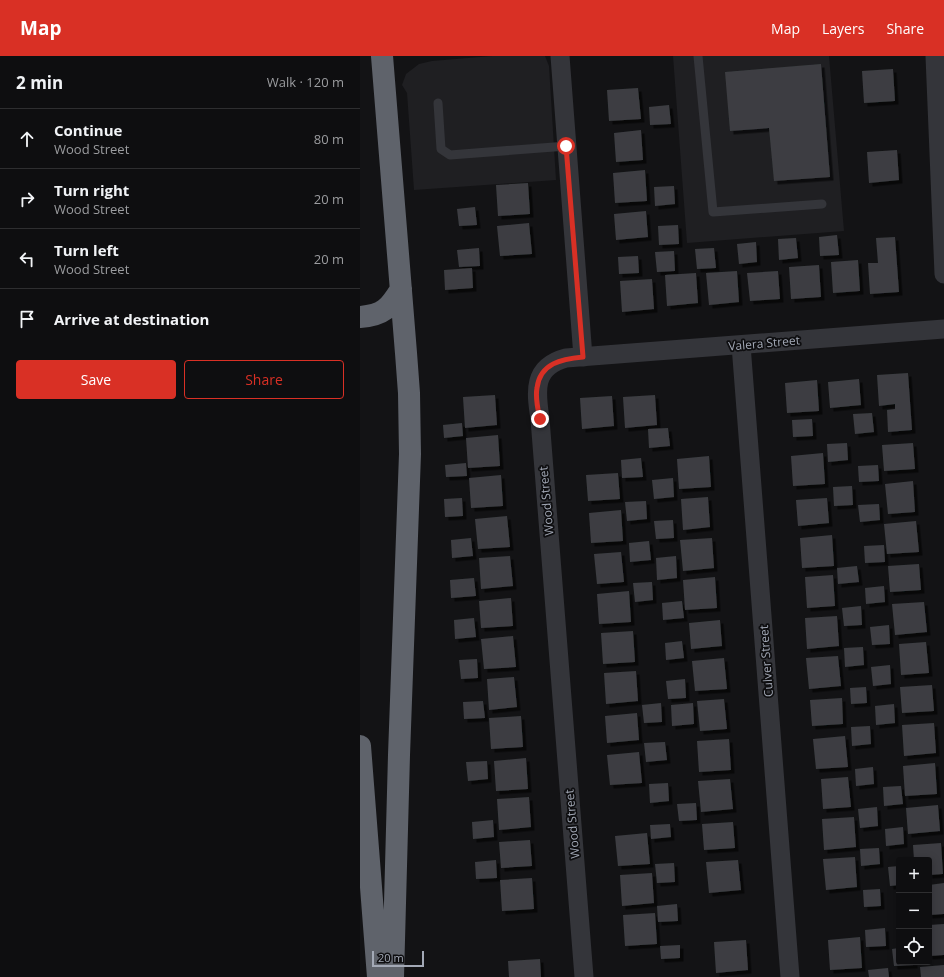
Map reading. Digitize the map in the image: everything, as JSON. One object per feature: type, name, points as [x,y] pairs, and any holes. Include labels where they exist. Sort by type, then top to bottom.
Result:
[{"type":"highway","points":[[382,56],[409,393],[410,454],[399,747],[393,977]]},
{"type":"highway","points":[[366,316],[381,313],[389,307],[401,289]]},
{"type":"highway","points":[[360,746],[378,977]]},
{"type":"street","points":[[560,56],[583,357]]},
{"type":"street","points":[[935,56],[944,274]]},
{"type":"street","name":"Valera Street","points":[[583,357],[944,329]]},
{"type":"street","name":"Culver Street","points":[[741,345],[790,977]]},
{"type":"street","name":"Wood Street","points":[[583,357],[566,358],[553,364],[544,372],[536,389],[584,977]]},
{"type":"lane","points":[[698,56],[713,212],[822,204]]},
{"type":"lane","points":[[438,104],[441,150],[450,154],[566,146]]},
{"type":"shaded area","points":[[492,56],[545,56],[549,66],[556,180],[414,190],[407,93],[402,85],[406,74],[419,64],[432,61]]},
{"type":"shaded area","points":[[673,56],[829,56],[844,231],[687,243]]},
{"type":"building","points":[[821,64],[830,177],[774,181],[769,128],[730,131],[725,72]]},
{"type":"building","points":[[893,69],[895,101],[864,103],[862,71]]},
{"type":"building","points":[[638,88],[641,119],[609,121],[607,90]]},
{"type":"building","points":[[669,105],[671,124],[650,125],[649,107]]},
{"type":"building","points":[[641,130],[643,160],[616,162],[614,133]]},
{"type":"building","points":[[897,150],[899,180],[869,183],[867,152]]},
{"type":"building","points":[[645,170],[647,201],[615,203],[613,173]]},
{"type":"building","points":[[528,183],[530,214],[498,216],[496,185]]},
{"type":"building","points":[[674,186],[675,204],[655,206],[654,187]]},
{"type":"building","points":[[475,207],[477,225],[459,226],[457,209]]},
{"type":"building","points":[[646,211],[648,237],[616,240],[614,214]]},
{"type":"building","points":[[529,223],[532,254],[500,256],[497,226]]},
{"type":"building","points":[[678,225],[679,244],[659,245],[658,226]]},
{"type":"building","points":[[837,235],[839,255],[820,256],[819,237]]},
{"type":"building","points":[[895,237],[899,292],[870,294],[868,263],[878,263],[876,238]]},
{"type":"building","points":[[796,238],[798,258],[779,260],[778,239]]},
{"type":"building","points":[[756,242],[757,262],[739,264],[737,244]]},
{"type":"building","points":[[479,248],[480,266],[459,267],[457,250]]},
{"type":"building","points":[[714,248],[716,268],[697,269],[695,249]]},
{"type":"building","points":[[674,251],[675,271],[657,272],[655,252]]},
{"type":"building","points":[[638,256],[639,273],[619,274],[618,257]]},
{"type":"building","points":[[858,260],[860,291],[833,293],[831,262]]},
{"type":"building","points":[[819,265],[821,297],[791,299],[789,267]]},
{"type":"building","points":[[472,268],[473,288],[445,290],[444,270]]},
{"type":"building","points":[[737,271],[739,302],[709,305],[706,273]]},
{"type":"building","points":[[778,271],[780,299],[750,301],[747,273]]},
{"type":"building","points":[[696,273],[698,303],[667,306],[665,275]]},
{"type":"building","points":[[652,279],[654,309],[622,312],[620,281]]},
{"type":"building","points":[[908,373],[912,430],[888,432],[887,410],[895,409],[895,404],[879,406],[877,375]]},
{"type":"building","points":[[859,379],[861,405],[830,408],[828,382]]},
{"type":"building","points":[[817,380],[819,411],[787,413],[785,383]]},
{"type":"building","points":[[495,395],[497,425],[465,428],[463,397]]},
{"type":"building","points":[[655,395],[657,425],[625,428],[623,397]]},
{"type":"building","points":[[612,396],[614,426],[582,429],[580,398]]},
{"type":"building","points":[[872,413],[874,432],[855,434],[853,414]]},
{"type":"building","points":[[812,419],[813,436],[793,437],[792,420]]},
{"type":"building","points":[[462,423],[463,436],[444,438],[443,425]]},
{"type":"building","points":[[668,428],[670,446],[649,448],[648,429]]},
{"type":"building","points":[[498,435],[500,466],[468,468],[466,438]]},
{"type":"building","points":[[847,443],[848,460],[828,462],[827,444]]},
{"type":"building","points":[[913,443],[915,469],[884,471],[882,445]]},
{"type":"building","points":[[823,453],[825,484],[793,486],[791,456]]},
{"type":"building","points":[[709,456],[711,487],[679,489],[677,459]]},
{"type":"building","points":[[641,458],[643,477],[622,478],[621,460]]},
{"type":"building","points":[[466,463],[467,476],[446,477],[445,465]]},
{"type":"building","points":[[878,465],[879,481],[859,482],[858,466]]},
{"type":"building","points":[[618,473],[620,499],[588,501],[586,475]]},
{"type":"building","points":[[501,475],[503,506],[471,508],[469,478]]},
{"type":"building","points":[[673,478],[674,497],[654,499],[652,480]]},
{"type":"building","points":[[913,481],[915,512],[888,514],[885,484]]},
{"type":"building","points":[[852,486],[853,505],[834,506],[833,487]]},
{"type":"building","points":[[708,497],[710,527],[683,530],[681,499]]},
{"type":"building","points":[[462,498],[463,516],[445,517],[444,499]]},
{"type":"building","points":[[827,498],[829,523],[798,526],[796,500]]},
{"type":"building","points":[[646,501],[647,519],[627,521],[625,502]]},
{"type":"building","points":[[879,504],[880,520],[860,522],[858,505]]},
{"type":"building","points":[[621,510],[623,541],[591,543],[589,513]]},
{"type":"building","points":[[507,516],[510,547],[478,549],[475,519]]},
{"type":"building","points":[[673,520],[674,538],[656,539],[654,521]]},
{"type":"building","points":[[916,521],[919,552],[887,554],[884,524]]},
{"type":"building","points":[[832,535],[834,566],[802,568],[800,538]]},
{"type":"building","points":[[471,538],[473,556],[452,558],[451,540]]},
{"type":"building","points":[[712,538],[714,568],[683,571],[680,540]]},
{"type":"building","points":[[649,541],[651,560],[630,562],[629,543]]},
{"type":"building","points":[[884,545],[885,562],[865,563],[864,546]]},
{"type":"building","points":[[621,552],[624,582],[597,584],[594,554]]},
{"type":"building","points":[[510,556],[513,586],[481,589],[479,558]]},
{"type":"building","points":[[676,556],[677,578],[657,580],[656,558]]},
{"type":"building","points":[[919,564],[921,590],[890,592],[888,566]]},
{"type":"building","points":[[857,566],[859,582],[838,584],[837,568]]},
{"type":"building","points":[[833,575],[835,606],[807,608],[805,577]]},
{"type":"building","points":[[715,577],[717,608],[685,610],[683,580]]},
{"type":"building","points":[[474,578],[476,596],[451,598],[450,580]]},
{"type":"building","points":[[652,582],[653,600],[635,602],[633,583]]},
{"type":"building","points":[[884,586],[885,602],[866,604],[865,588]]},
{"type":"building","points":[[629,591],[631,622],[599,624],[597,594]]},
{"type":"building","points":[[511,598],[513,626],[481,628],[479,601]]},
{"type":"building","points":[[682,601],[684,618],[663,620],[662,603]]},
{"type":"building","points":[[924,602],[927,632],[895,635],[892,604]]},
{"type":"building","points":[[861,606],[862,625],[844,626],[842,608]]},
{"type":"building","points":[[837,616],[839,646],[807,649],[805,618]]},
{"type":"building","points":[[474,618],[476,637],[455,639],[454,620]]},
{"type":"building","points":[[720,620],[722,646],[691,649],[689,623]]},
{"type":"building","points":[[889,625],[890,644],[872,645],[870,627]]},
{"type":"building","points":[[633,631],[635,662],[603,664],[601,633]]},
{"type":"building","points":[[513,636],[516,667],[484,669],[481,639]]},
{"type":"building","points":[[682,641],[684,658],[666,660],[665,643]]},
{"type":"building","points":[[926,642],[929,673],[901,675],[899,644]]},
{"type":"building","points":[[863,647],[864,665],[845,667],[844,648]]},
{"type":"building","points":[[838,656],[841,686],[809,689],[806,658]]},
{"type":"building","points":[[724,658],[727,689],[695,691],[692,661]]},
{"type":"building","points":[[477,659],[478,678],[461,679],[459,660]]},
{"type":"building","points":[[890,665],[891,684],[873,686],[871,667]]},
{"type":"building","points":[[636,671],[638,701],[606,704],[604,673]]},
{"type":"building","points":[[514,677],[517,707],[489,710],[487,679]]},
{"type":"building","points":[[685,679],[686,698],[668,699],[666,681]]},
{"type":"building","points":[[932,685],[934,711],[902,713],[900,687]]},
{"type":"building","points":[[866,687],[867,703],[851,704],[850,688]]},
{"type":"building","points":[[842,698],[843,724],[812,726],[810,700]]},
{"type":"building","points":[[724,699],[727,729],[700,731],[697,701]]},
{"type":"building","points":[[483,701],[485,718],[464,719],[463,702]]},
{"type":"building","points":[[661,703],[662,722],[644,723],[642,705]]},
{"type":"building","points":[[693,703],[694,724],[672,726],[671,705]]},
{"type":"building","points":[[894,704],[895,723],[876,725],[875,706]]},
{"type":"building","points":[[637,713],[639,740],[607,743],[605,716]]},
{"type":"building","points":[[521,716],[523,747],[491,749],[489,718]]},
{"type":"building","points":[[934,723],[936,753],[904,756],[902,725]]},
{"type":"building","points":[[870,726],[871,744],[852,746],[851,727]]},
{"type":"building","points":[[845,736],[848,767],[816,769],[813,739]]},
{"type":"building","points":[[729,739],[731,770],[699,772],[697,741]]},
{"type":"building","points":[[665,742],[667,760],[646,762],[644,743]]},
{"type":"building","points":[[639,752],[642,783],[610,785],[607,755]]},
{"type":"building","points":[[526,758],[528,789],[496,791],[494,761]]},
{"type":"building","points":[[487,761],[488,779],[468,781],[466,762]]},
{"type":"building","points":[[935,763],[937,794],[905,796],[903,766]]},
{"type":"building","points":[[873,767],[874,784],[856,786],[855,769]]},
{"type":"building","points":[[848,777],[851,807],[823,809],[821,779]]},
{"type":"building","points":[[730,779],[733,809],[701,812],[698,781]]},
{"type":"building","points":[[668,783],[669,801],[650,803],[649,784]]},
{"type":"building","points":[[901,786],[903,804],[884,806],[883,787]]},
{"type":"building","points":[[529,797],[531,827],[499,830],[497,799]]},
{"type":"building","points":[[696,803],[697,820],[679,821],[677,804]]},
{"type":"building","points":[[938,805],[940,831],[908,834],[906,808]]},
{"type":"building","points":[[877,807],[878,826],[860,828],[858,809]]},
{"type":"building","points":[[854,817],[856,847],[824,850],[822,819]]},
{"type":"building","points":[[493,820],[494,837],[473,839],[472,822]]},
{"type":"building","points":[[733,822],[735,848],[704,850],[702,824]]},
{"type":"building","points":[[670,824],[671,837],[651,839],[650,825]]},
{"type":"building","points":[[903,827],[904,844],[886,846],[885,829]]},
{"type":"building","points":[[647,833],[650,864],[618,866],[615,836]]},
{"type":"building","points":[[530,840],[532,866],[501,868],[499,842]]},
{"type":"building","points":[[941,843],[943,874],[932,875],[932,857],[914,857],[913,845]]},
{"type":"building","points":[[879,848],[880,864],[861,866],[860,849]]},
{"type":"building","points":[[855,857],[857,887],[826,890],[823,859]]},
{"type":"building","points":[[496,860],[497,878],[476,879],[475,862]]},
{"type":"building","points":[[738,860],[741,890],[709,893],[706,862]]},
{"type":"building","points":[[674,863],[675,882],[657,883],[655,864]]},
{"type":"building","points":[[896,866],[896,885],[890,886],[888,867]]},
{"type":"building","points":[[652,873],[654,903],[622,906],[620,875]]},
{"type":"building","points":[[532,878],[534,909],[502,911],[500,880]]},
{"type":"building","points":[[944,883],[944,914],[932,915],[932,885]]},
{"type":"building","points":[[880,889],[881,906],[864,907],[863,890]]},
{"type":"building","points":[[677,904],[678,921],[658,922],[657,906]]},
{"type":"building","points":[[655,913],[657,944],[625,946],[623,915]]},
{"type":"building","points":[[944,924],[944,955],[932,956],[932,925]]},
{"type":"building","points":[[885,928],[886,946],[866,947],[865,930]]},
{"type":"building","points":[[860,937],[862,968],[830,970],[828,940]]},
{"type":"building","points":[[746,940],[748,970],[716,973],[714,942]]},
{"type":"building","points":[[680,945],[680,958],[661,959],[660,946]]},
{"type":"building","points":[[896,948],[896,965],[914,965],[894,966],[892,949]]},
{"type":"building","points":[[540,959],[541,977],[509,977],[508,961]]},
{"type":"building","points":[[944,965],[944,977],[921,977],[920,967]]},
{"type":"building","points":[[888,968],[889,977],[869,977],[868,970]]},
{"type":"route","points":[[540,419],[536,389],[540,377],[548,367],[559,360],[583,357],[566,146]]}]
